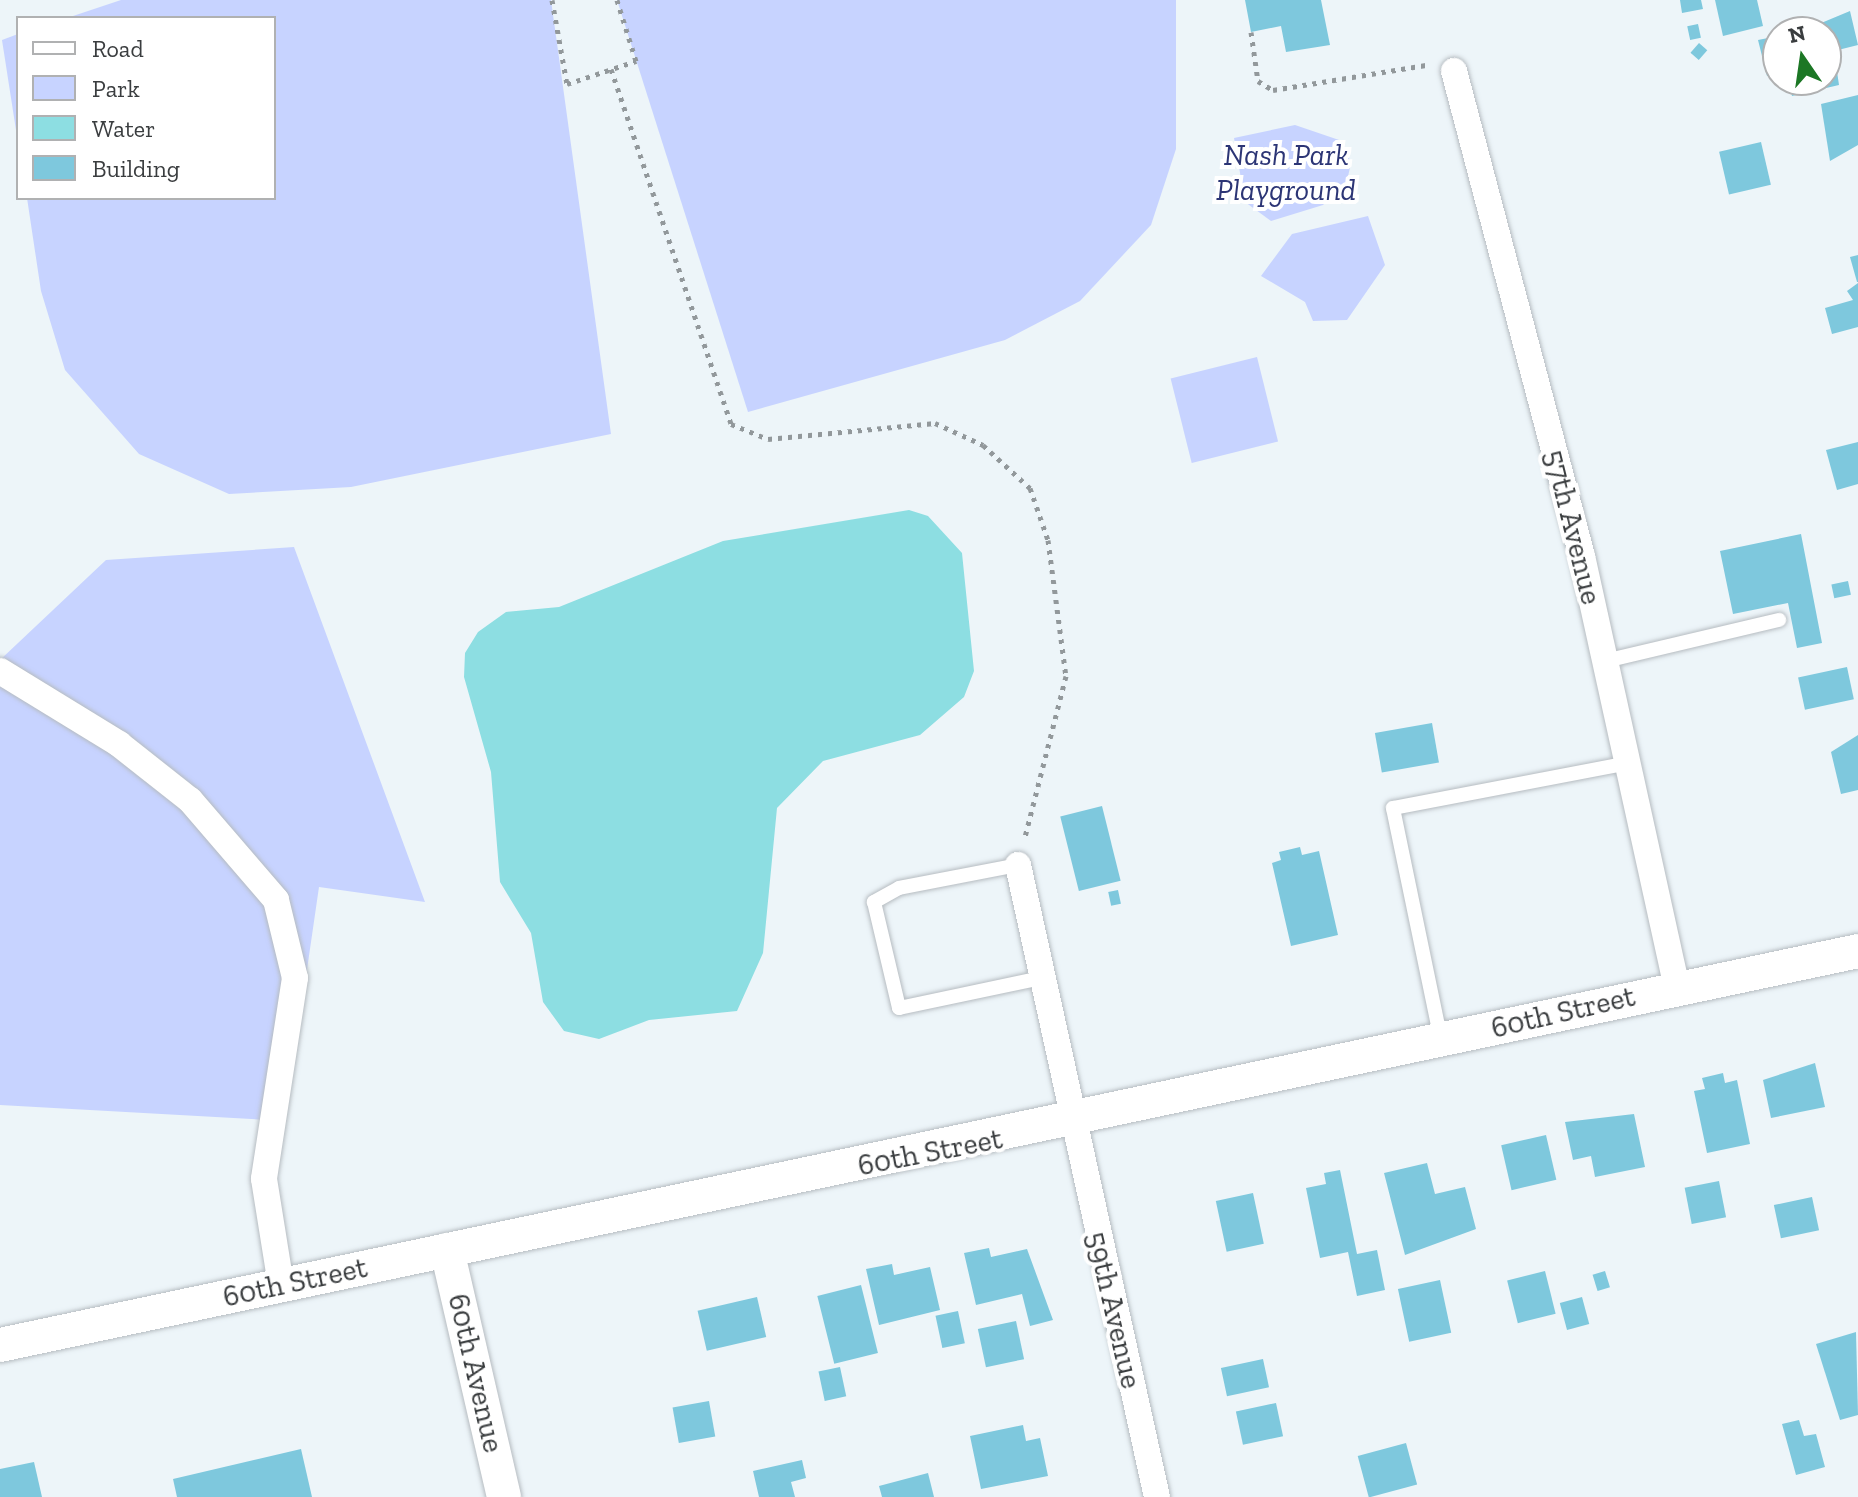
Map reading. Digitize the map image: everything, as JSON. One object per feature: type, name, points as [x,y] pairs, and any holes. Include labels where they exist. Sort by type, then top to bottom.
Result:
[{"type":"street","name":"57th Avenue","points":[[1443,73],[1605,661],[1677,987]]},
{"type":"street","points":[[0,670],[119,744],[190,800],[276,900],[295,978],[264,1179],[281,1285]]},
{"type":"street","name":"59th Avenue","points":[[1018,865],[1037,979],[1157,1497]]},
{"type":"street","name":"60th Street","points":[[0,1345],[447,1250],[1070,1124],[1677,987],[1858,951]]},
{"type":"street","name":"60th Avenue","points":[[447,1250],[504,1497]]},
{"type":"lane","points":[[1605,661],[1779,620]]},
{"type":"lane","points":[[1441,1040],[1393,808],[1628,763]]},
{"type":"lane","points":[[1018,865],[899,888],[874,902],[899,1008],[1037,979]]},
{"type":"path","points":[[552,0],[567,84],[636,61],[617,0]]},
{"type":"path","points":[[1251,32],[1258,81],[1273,90],[1422,62],[1443,73]]},
{"type":"path","points":[[611,69],[731,424],[768,439],[935,423],[983,445],[1030,488],[1048,540],[1066,676],[1018,865]]},
{"type":"green space","points":[[121,0],[551,0],[611,434],[351,487],[229,494],[139,454],[65,370],[41,291],[27,200],[276,200],[276,16],[73,16]]},
{"type":"green space","points":[[617,0],[1176,0],[1176,149],[1151,225],[1080,301],[1005,340],[748,412]]},
{"type":"green space","points":[[16,35],[16,130],[2,40]]},
{"type":"green space","name":"Nash Park Playground","points":[[1295,125],[1342,141],[1351,163],[1347,181],[1323,205],[1271,221],[1245,202],[1234,138]]},
{"type":"green space","name":"Nash Park Playground","points":[[1368,216],[1385,265],[1347,320],[1313,321],[1305,302],[1261,276],[1292,234]]},
{"type":"green space","points":[[1257,357],[1278,441],[1192,463],[1171,379]]},
{"type":"green space","points":[[294,547],[425,902],[319,887],[285,1121],[0,1105],[0,660],[106,560]]},
{"type":"water","points":[[909,510],[928,516],[962,553],[974,671],[964,697],[920,735],[823,761],[777,808],[763,953],[737,1011],[649,1020],[599,1039],[564,1031],[543,1002],[531,933],[500,882],[491,772],[464,677],[465,653],[478,632],[506,612],[559,607],[723,541]]},
{"type":"building","points":[[1245,0],[1321,0],[1330,45],[1286,52],[1281,26],[1251,32]]},
{"type":"building","points":[[1680,0],[1701,0],[1703,9],[1682,13]]},
{"type":"building","points":[[1715,0],[1757,0],[1762,26],[1723,36]]},
{"type":"building","points":[[1850,11],[1858,45],[1842,49],[1842,16],[1838,16]]},
{"type":"building","points":[[1698,24],[1701,38],[1690,40],[1687,26]]},
{"type":"building","points":[[1699,43],[1707,50],[1699,60],[1690,53]]},
{"type":"building","points":[[1858,95],[1858,145],[1830,161],[1821,104]]},
{"type":"building","points":[[1761,142],[1771,185],[1729,195],[1719,152]]},
{"type":"building","points":[[1858,255],[1858,282],[1857,282],[1850,257]]},
{"type":"building","points":[[1858,283],[1858,327],[1832,334],[1825,308],[1853,300],[1847,291]]},
{"type":"building","points":[[1858,442],[1858,484],[1837,490],[1826,450]]},
{"type":"building","points":[[1801,534],[1822,643],[1797,648],[1788,603],[1733,614],[1720,551]]},
{"type":"building","points":[[1848,581],[1851,595],[1834,598],[1831,585]]},
{"type":"building","points":[[1847,667],[1854,699],[1805,710],[1798,677]]},
{"type":"building","points":[[1432,723],[1439,762],[1382,772],[1375,733]]},
{"type":"building","points":[[1858,735],[1858,790],[1841,794],[1831,752]]},
{"type":"building","points":[[1102,806],[1121,881],[1079,891],[1060,816]]},
{"type":"building","points":[[1300,847],[1302,855],[1319,851],[1338,935],[1291,946],[1272,863],[1281,860],[1279,852]]},
{"type":"building","points":[[1118,890],[1121,904],[1111,906],[1108,892]]},
{"type":"building","points":[[1815,1063],[1825,1107],[1771,1118],[1763,1080]]},
{"type":"building","points":[[1723,1073],[1725,1083],[1737,1080],[1750,1144],[1707,1153],[1694,1091],[1705,1089],[1702,1078]]},
{"type":"building","points":[[1634,1114],[1645,1167],[1595,1177],[1591,1156],[1573,1160],[1565,1122]]},
{"type":"building","points":[[1546,1135],[1556,1180],[1512,1190],[1501,1145]]},
{"type":"building","points":[[1427,1163],[1435,1194],[1465,1187],[1476,1229],[1405,1255],[1384,1173]]},
{"type":"building","points":[[1340,1170],[1357,1254],[1377,1250],[1385,1290],[1357,1296],[1348,1252],[1320,1258],[1306,1188],[1326,1184],[1324,1173]]},
{"type":"building","points":[[1719,1181],[1726,1217],[1692,1224],[1685,1188]]},
{"type":"building","points":[[1253,1193],[1264,1244],[1227,1252],[1216,1201]]},
{"type":"building","points":[[1812,1197],[1819,1230],[1781,1238],[1774,1205]]},
{"type":"building","points":[[989,1248],[991,1257],[1027,1249],[1053,1320],[1030,1326],[1022,1294],[976,1305],[964,1253]]},
{"type":"building","points":[[892,1264],[894,1275],[930,1267],[940,1310],[879,1325],[866,1269]]},
{"type":"building","points":[[1545,1271],[1556,1314],[1518,1323],[1507,1280]]},
{"type":"building","points":[[1605,1271],[1610,1287],[1598,1291],[1593,1275]]},
{"type":"building","points":[[1440,1280],[1451,1333],[1409,1342],[1398,1289]]},
{"type":"building","points":[[861,1285],[878,1353],[834,1364],[817,1296]]},
{"type":"building","points":[[757,1297],[766,1337],[707,1351],[698,1311]]},
{"type":"building","points":[[1582,1297],[1589,1324],[1567,1330],[1560,1303]]},
{"type":"building","points":[[958,1311],[965,1343],[942,1348],[936,1316]]},
{"type":"building","points":[[1016,1321],[1024,1359],[986,1367],[978,1329]]},
{"type":"building","points":[[1856,1332],[1858,1415],[1840,1420],[1816,1344]]},
{"type":"building","points":[[1263,1359],[1269,1387],[1227,1396],[1221,1368]]},
{"type":"building","points":[[840,1367],[846,1396],[825,1401],[818,1372]]},
{"type":"building","points":[[709,1401],[715,1436],[679,1443],[673,1407]]},
{"type":"building","points":[[1276,1403],[1283,1436],[1243,1445],[1236,1412]]},
{"type":"building","points":[[1799,1420],[1804,1436],[1816,1434],[1825,1467],[1796,1475],[1782,1424]]},
{"type":"building","points":[[1023,1425],[1026,1441],[1040,1438],[1048,1476],[981,1489],[970,1436]]},
{"type":"building","points":[[1406,1443],[1417,1485],[1369,1497],[1358,1456]]},
{"type":"building","points":[[301,1449],[312,1497],[177,1497],[173,1479]]},
{"type":"building","points":[[802,1460],[806,1478],[791,1482],[795,1497],[759,1497],[753,1471]]},
{"type":"building","points":[[34,1462],[42,1497],[0,1497],[0,1469]]},
{"type":"building","points":[[928,1473],[934,1497],[882,1497],[879,1486]]}]
